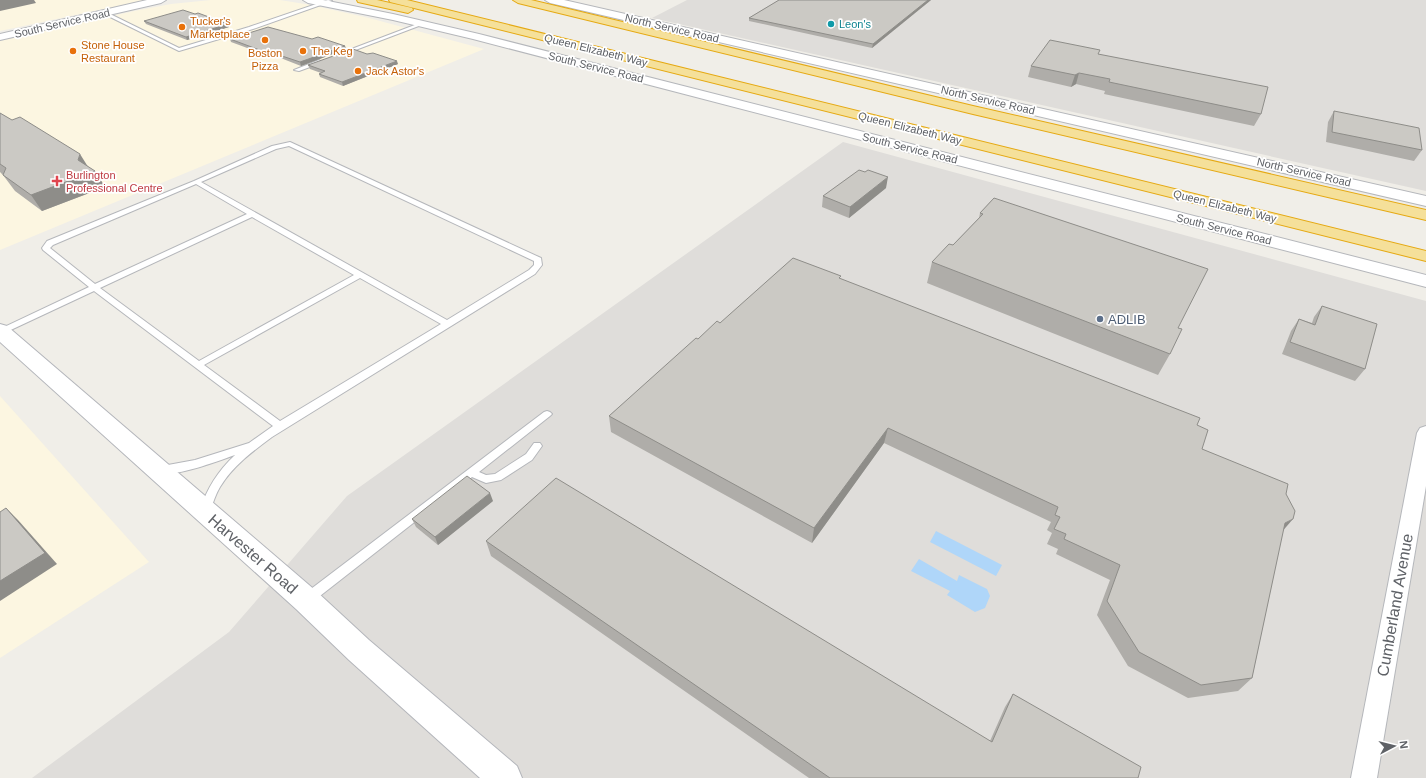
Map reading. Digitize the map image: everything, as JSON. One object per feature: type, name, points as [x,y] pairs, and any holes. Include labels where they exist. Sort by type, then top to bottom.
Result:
[{"type":"highway","points":[[362,0],[477,26],[519,31]]},
{"type":"highway","name":"Queen Elizabeth Way","points":[[394,0],[1426,256]]},
{"type":"highway","points":[[518,0],[973,110],[1426,215]]},
{"type":"street","name":"South Service Road","points":[[308,0],[327,1],[383,16],[422,24],[1426,281]]},
{"type":"street","name":"North Service Road","points":[[550,0],[1426,200]]},
{"type":"street","name":"South Service Road","points":[[0,37],[125,8],[165,1]]},
{"type":"street","name":"Harvester Road","points":[[0,332],[306,600],[359,650],[505,778]]},
{"type":"street","name":"Cumberland Avenue","points":[[1364,778],[1426,433]]},
{"type":"lane","points":[[104,13],[179,50],[251,28],[327,1]]},
{"type":"lane","points":[[340,54],[422,24]]},
{"type":"lane","points":[[297,70],[326,60]]},
{"type":"lane","points":[[205,511],[208,496],[217,482],[252,446],[280,426],[532,272],[538,265],[538,260],[290,144],[274,147],[196,182],[50,243],[46,248],[95,288],[280,426]]},
{"type":"lane","points":[[196,182],[447,324]]},
{"type":"lane","points":[[0,332],[252,214]]},
{"type":"lane","points":[[198,365],[359,275]]},
{"type":"lane","points":[[306,600],[547,414]]},
{"type":"lane","points":[[158,470],[184,468],[252,446]]},
{"type":"lane","points":[[471,473],[486,479],[497,476],[529,457],[537,446]]},
{"type":"shaded area","points":[[0,0],[146,0],[0,31]]},
{"type":"shaded area","points":[[211,0],[280,0],[311,5],[369,18],[484,49],[0,250],[0,41],[134,11],[171,4]]},
{"type":"shaded area","points":[[687,0],[1426,0],[1426,191],[652,18]]},
{"type":"shaded area","points":[[843,142],[1426,301],[1426,778],[32,778],[229,632],[347,496]]},
{"type":"shaded area","points":[[0,396],[149,562],[0,658]]},
{"type":"water","points":[[936,531],[1002,565],[996,576],[930,542]]},
{"type":"water","points":[[919,559],[957,581],[959,575],[987,589],[990,596],[985,608],[975,612],[947,595],[950,591],[911,571]]},
{"type":"building","name":"Leon's","points":[[779,0],[928,0],[873,44],[749,18]]},
{"type":"building","name":"Tucker's Marketplace","points":[[183,10],[195,14],[198,13],[228,24],[186,37],[144,21]]},
{"type":"building","points":[[268,27],[312,39],[318,37],[345,46],[300,62],[276,54],[273,55],[230,39]]},
{"type":"building","points":[[1050,40],[1100,50],[1098,54],[1268,87],[1261,114],[1109,82],[1110,79],[1079,73],[1075,75],[1031,66]]},
{"type":"building","points":[[353,49],[367,54],[373,53],[397,61],[342,82],[319,74],[325,71],[308,65]]},
{"type":"building","points":[[1334,111],[1419,128],[1422,150],[1332,132]]},
{"type":"building","points":[[0,113],[12,120],[20,117],[80,154],[78,160],[95,171],[31,195],[3,175],[6,168],[0,164]]},
{"type":"building","points":[[859,170],[865,172],[868,170],[888,177],[850,207],[823,196]]},
{"type":"building","name":"ADLIB","points":[[994,198],[1208,269],[1178,328],[1182,329],[1170,354],[932,262],[949,244],[953,245],[983,214],[980,213]]},
{"type":"building","points":[[793,258],[841,276],[839,278],[1200,418],[1197,425],[1208,430],[1202,449],[1288,484],[1286,494],[1295,511],[1293,519],[1285,523],[1252,678],[1201,685],[1139,652],[1107,601],[1120,565],[1064,539],[1066,534],[1054,529],[1060,517],[1055,515],[1058,507],[888,428],[814,528],[609,416],[696,338],[698,339],[717,321],[720,323]]},
{"type":"building","points":[[1322,306],[1377,324],[1365,369],[1290,342],[1299,319],[1315,325]]},
{"type":"building","points":[[467,476],[490,493],[435,537],[412,519]]},
{"type":"building","points":[[556,478],[992,742],[1013,694],[1141,767],[1138,778],[830,778],[486,541]]},
{"type":"building","points":[[6,508],[45,553],[0,581],[0,512]]},
{"type":"place","name":"Leon's","points":[[831,24]]},
{"type":"place","name":"Tucker's Marketplace","points":[[182,27]]},
{"type":"place","name":"Boston Pizza","points":[[265,40]]},
{"type":"place","name":"Stone House Restaurant","points":[[73,51]]},
{"type":"place","name":"The Keg","points":[[303,51]]},
{"type":"place","name":"Jack Astor's","points":[[358,71]]},
{"type":"place","name":"Burlington Professional Centre","points":[[57,181]]},
{"type":"place","name":"ADLIB","points":[[1100,319]]}]
